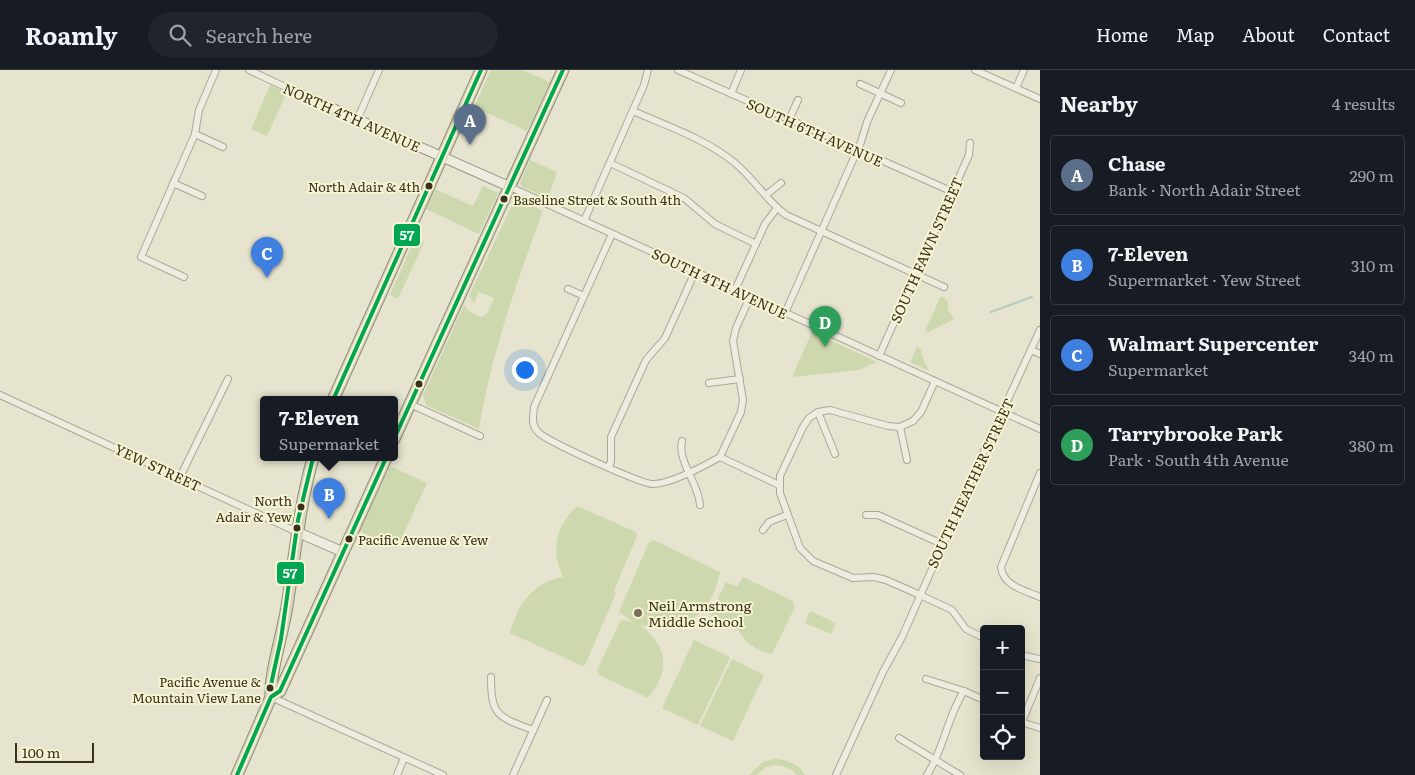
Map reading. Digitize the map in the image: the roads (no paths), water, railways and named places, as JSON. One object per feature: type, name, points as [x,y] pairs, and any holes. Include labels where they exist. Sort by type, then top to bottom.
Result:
[{"type":"highway","points":[[335,396],[481,70]]},
{"type":"highway","points":[[398,431],[562,70]]},
{"type":"highway","points":[[237,775],[271,697],[270,687],[281,639],[297,532],[312,461]]},
{"type":"highway","points":[[271,697],[280,691],[385,461]]},
{"type":"street","points":[[184,277],[141,257],[195,134],[199,110],[216,70]]},
{"type":"street","name":"NORTH 4TH AVENUE","points":[[249,70],[510,187]]},
{"type":"street","points":[[358,120],[379,70]]},
{"type":"street","points":[[584,221],[633,111],[648,70]]},
{"type":"street","name":"SOUTH 6TH AVENUE","points":[[678,70],[952,192]]},
{"type":"street","points":[[731,94],[741,70]]},
{"type":"street","points":[[785,313],[858,151],[867,122],[891,70]]},
{"type":"street","points":[[975,70],[1040,99]]},
{"type":"street","points":[[1016,88],[1024,70]]},
{"type":"street","points":[[860,84],[901,103]]},
{"type":"street","points":[[789,120],[798,100]]},
{"type":"street","points":[[633,111],[723,154],[777,208],[793,219],[944,287]]},
{"type":"street","points":[[195,134],[223,147]]},
{"type":"street","name":"SOUTH FAWN STREET","points":[[879,356],[969,155],[970,143]]},
{"type":"street","points":[[610,164],[684,198],[716,224],[756,244]]},
{"type":"street","points":[[173,183],[202,196]]},
{"type":"street","points":[[766,195],[781,183]]},
{"type":"street","name":"SOUTH 4TH AVENUE","points":[[510,187],[1040,429]]},
{"type":"street","points":[[735,290],[765,224],[777,208]]},
{"type":"street","points":[[612,234],[534,407],[532,420],[540,434],[609,467],[649,484],[664,482],[720,457],[741,412],[743,400],[733,341],[736,328],[750,297]]},
{"type":"street","points":[[609,467],[611,462],[611,437],[646,360],[665,338],[696,272]]},
{"type":"street","points":[[568,289],[584,296]]},
{"type":"street","name":"SOUTH HEATHER STREET","points":[[836,775],[883,672],[902,637],[942,544],[1040,330]]},
{"type":"street","points":[[1031,350],[1040,354]]},
{"type":"street","points":[[709,383],[740,378]]},
{"type":"street","points":[[180,477],[228,380]]},
{"type":"street","points":[[935,381],[920,412],[913,421],[900,427],[888,426],[839,411],[818,412],[809,418],[803,427],[780,476],[779,484],[787,515],[800,548],[813,561],[853,578],[886,580],[920,595],[952,610],[966,629],[980,636]]},
{"type":"street","name":"YEW STREET","points":[[0,395],[343,552]]},
{"type":"street","points":[[410,404],[480,436]]},
{"type":"street","points":[[818,412],[835,454]]},
{"type":"street","points":[[900,427],[906,460]]},
{"type":"street","points":[[682,441],[680,449],[699,494],[700,505]]},
{"type":"street","points":[[720,457],[779,484]]},
{"type":"street","points":[[1040,473],[1004,555],[1002,574],[1008,583],[1040,597]]},
{"type":"street","points":[[763,530],[769,522],[787,515]]},
{"type":"street","points":[[866,515],[878,515],[942,544]]},
{"type":"street","points":[[1025,656],[1040,659]]},
{"type":"street","points":[[491,677],[493,707],[497,713],[533,730]]},
{"type":"street","points":[[1025,715],[1040,678]]},
{"type":"street","points":[[926,679],[980,698]]},
{"type":"street","points":[[927,775],[936,760],[950,718],[964,692]]},
{"type":"street","points":[[271,697],[443,775]]},
{"type":"street","points":[[513,775],[546,700]]},
{"type":"street","points":[[1025,723],[1040,728]]},
{"type":"street","points":[[899,738],[960,775]]},
{"type":"street","points":[[397,775],[404,758]]},
{"type":"waterway","points":[[991,312],[1032,297]]},
{"type":"place","name":"Chase","points":[[470,145]]},
{"type":"place","name":"North Adair & 4th","points":[[429,186]]},
{"type":"place","name":"Baseline Street & South 4th","points":[[504,199]]},
{"type":"place","name":"Walmart Supercenter","points":[[267,278]]},
{"type":"place","name":"Tarrybrooke Park","points":[[825,347]]},
{"type":"place","name":"North Adair & Yew","points":[[301,507]]},
{"type":"place","name":"7-Eleven","points":[[329,519]]},
{"type":"place","name":"Pacific Avenue & Yew","points":[[349,539]]},
{"type":"place","name":"Neil Armstrong Middle School","points":[[638,613]]},
{"type":"place","name":"Pacific Avenue & Mountain View Lane","points":[[270,688]]}]
